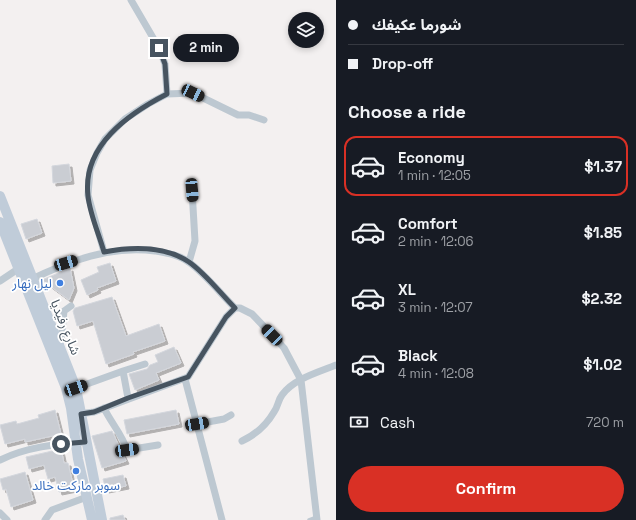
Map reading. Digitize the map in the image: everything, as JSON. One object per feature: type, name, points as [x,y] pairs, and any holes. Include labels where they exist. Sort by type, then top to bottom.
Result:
[{"type":"main road","name":"شارع رفيديا","points":[[0,196],[28,281],[77,414]]},
{"type":"main road","name":"شارع رفيديا","points":[[0,222],[18,269],[28,281],[59,344],[76,388],[80,443],[87,497],[92,520]]},
{"type":"main road","name":"شارع رفيديا","points":[[80,443],[102,520]]},
{"type":"street","points":[[131,0],[159,48],[165,64],[167,94]]},
{"type":"street","points":[[104,252],[88,195],[90,170],[105,139],[125,119],[167,94],[193,93],[238,115],[249,115],[264,120]]},
{"type":"street","points":[[189,262],[195,241],[192,190]]},
{"type":"street","points":[[28,281],[66,263],[104,252],[138,249],[176,255],[189,262],[235,308],[240,308],[252,314],[272,335],[284,348],[301,380],[317,518]]},
{"type":"street","points":[[0,281],[18,269]]},
{"type":"street","points":[[59,344],[61,341],[64,311],[71,306]]},
{"type":"street","points":[[77,414],[104,408],[128,398],[184,379],[191,373],[226,317],[235,308]]},
{"type":"street","points":[[76,388],[145,364]]},
{"type":"street","points":[[242,441],[250,437],[275,412],[282,395],[301,380],[336,365]]},
{"type":"street","points":[[123,372],[128,398]]},
{"type":"street","points":[[184,379],[222,520]]},
{"type":"street","points":[[104,408],[111,422],[118,430],[127,450],[158,445]]},
{"type":"street","points":[[197,424],[224,419],[231,415]]},
{"type":"street","points":[[0,460],[18,452],[80,443]]},
{"type":"street","points":[[44,520],[52,510],[87,497]]},
{"type":"street","points":[[0,513],[7,520]]},
{"type":"lane","points":[[309,520],[317,518]]},
{"type":"building","points":[[69,164],[71,181],[53,183],[52,166]]},
{"type":"building","points":[[37,219],[42,233],[26,239],[21,224]]},
{"type":"building","points":[[110,263],[116,281],[97,288],[98,290],[87,295],[81,280],[99,272],[97,267]]},
{"type":"building","name":"ليل نهار","points":[[70,268],[74,288],[69,300],[42,280]]},
{"type":"building","points":[[112,297],[126,336],[159,324],[165,341],[133,352],[134,354],[106,364],[93,321],[77,326],[73,311],[75,308]]},
{"type":"building","points":[[174,347],[181,363],[156,373],[159,380],[135,390],[129,374],[147,369],[150,365],[158,362],[155,355]]},
{"type":"building","points":[[55,410],[61,434],[25,442],[25,439],[5,444],[0,425],[16,421],[17,424],[39,418],[38,415]]},
{"type":"building","points":[[176,410],[179,424],[127,434],[124,420]]},
{"type":"building","points":[[112,431],[126,461],[102,468],[92,436]]},
{"type":"building","points":[[61,449],[64,463],[68,463],[74,489],[59,492],[55,477],[48,479],[44,465],[29,469],[26,457]]},
{"type":"building","points":[[25,472],[33,500],[11,507],[6,489],[3,490],[0,479]]},
{"type":"building","points":[[123,475],[126,486],[106,490],[103,479]]},
{"type":"building","points":[[123,515],[125,520],[110,520],[110,518]]},
{"type":"place","name":"ليل نهار","points":[[60,283]]},
{"type":"place","name":"سوبر مارکت خالد","points":[[76,471]]},
{"type":"route","points":[[61,444],[85,442],[81,414],[94,412],[128,398],[188,377],[226,317],[235,308],[189,262],[176,255],[138,249],[104,252],[90,206],[88,195],[90,170],[105,139],[125,119],[167,94],[165,64],[159,48]]}]
